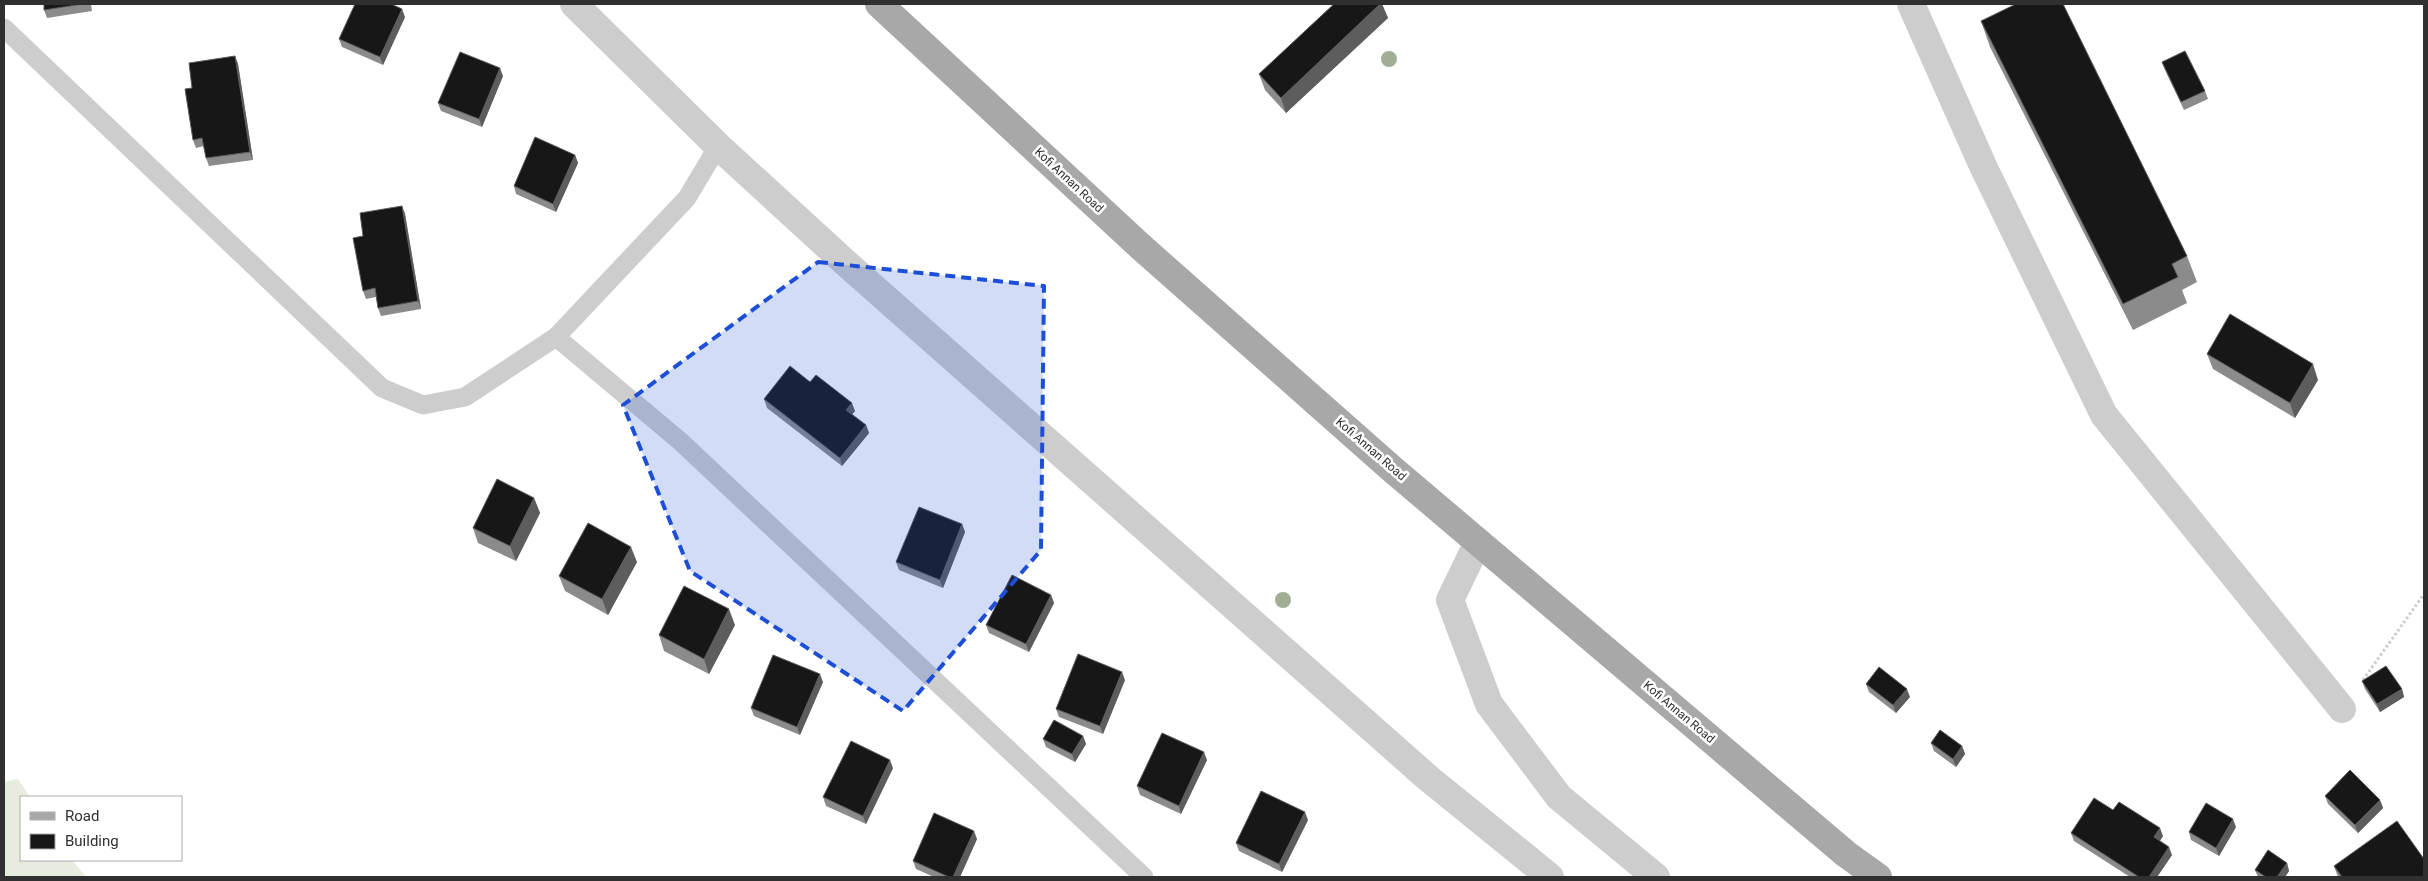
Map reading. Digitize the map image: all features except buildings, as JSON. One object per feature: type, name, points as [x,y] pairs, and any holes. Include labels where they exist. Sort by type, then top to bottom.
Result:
[{"type":"main road","name":"Kofi Annan Road","points":[[890,7],[1148,253],[1478,542],[1846,854],[1878,877]]},
{"type":"street","points":[[574,4],[718,146],[848,265],[1428,778],[1550,877]]},
{"type":"street","points":[[1910,4],[1983,166],[2104,415],[2342,709]]},
{"type":"street","points":[[1478,542],[1450,600],[1489,704],[1559,797],[1656,877]]},
{"type":"lane","points":[[4,28],[382,388],[423,405],[465,396],[556,337],[687,198],[718,146]]},
{"type":"lane","points":[[556,337],[680,442],[1144,877]]},
{"type":"path","points":[[2342,709],[2424,594]]},
{"type":"highlighted area","points":[[818,262],[1044,286],[1041,550],[903,711],[690,571],[623,405]]},
{"type":"shaded area","points":[[18,779],[29,796],[20,796],[20,861],[73,861],[86,877],[4,877],[4,782]]}]
